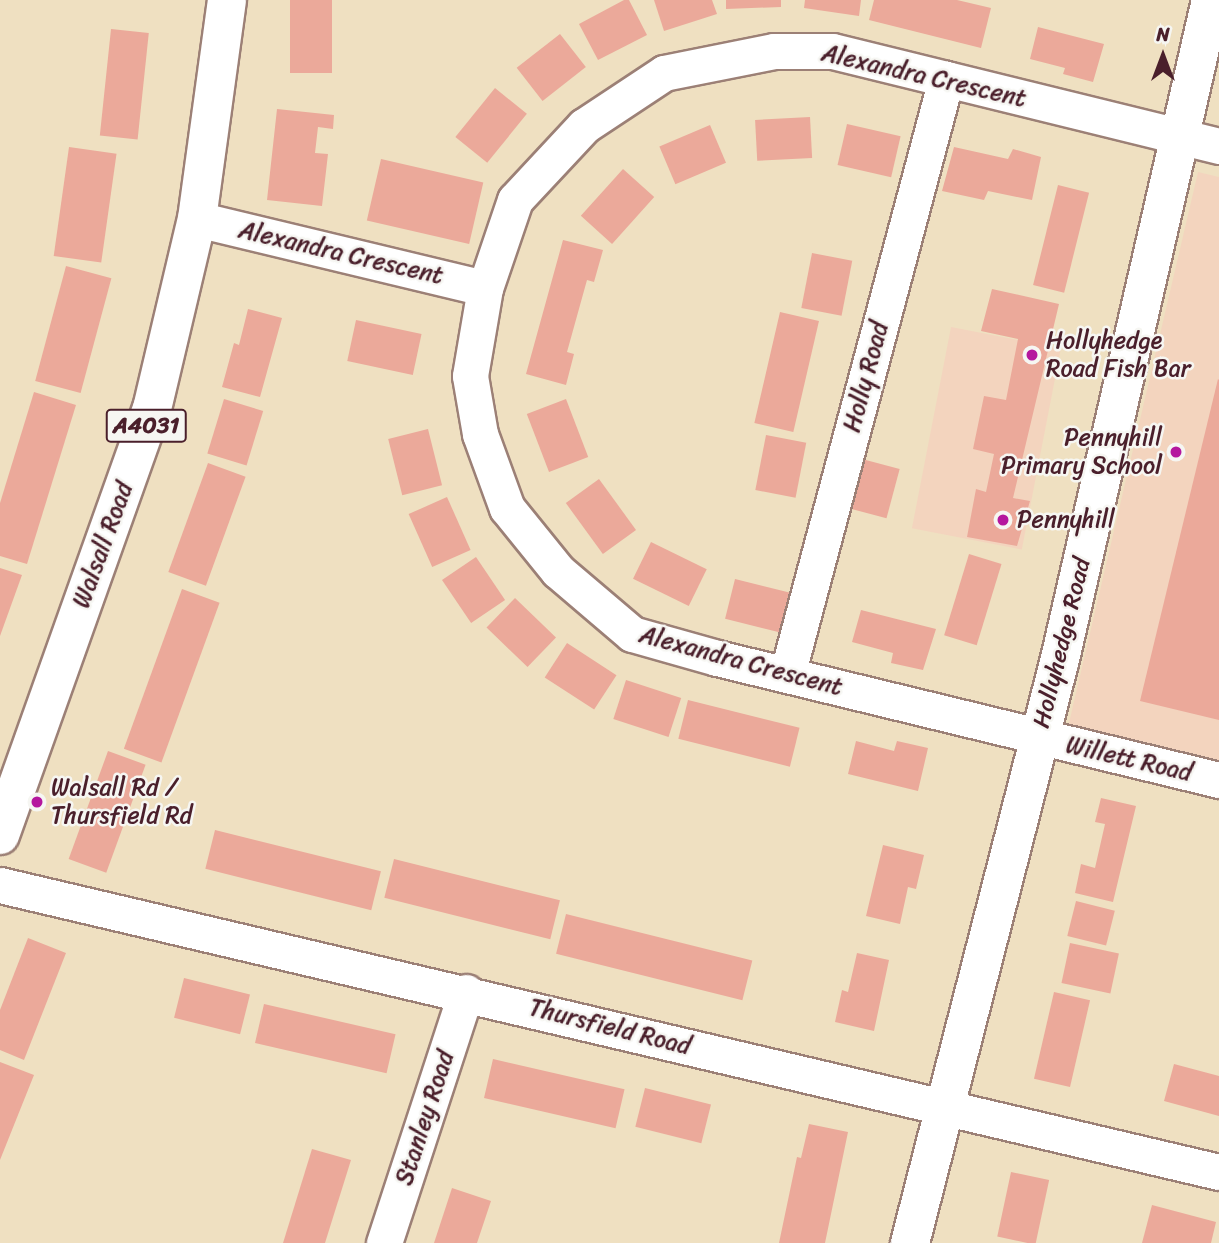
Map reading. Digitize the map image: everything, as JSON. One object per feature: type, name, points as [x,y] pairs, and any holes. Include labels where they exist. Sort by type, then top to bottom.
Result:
[{"type":"street","name":"Walsall Road","points":[[0,835],[152,409],[197,219],[227,0]]},
{"type":"street","name":"Hollyhedge Road","points":[[910,1243],[1060,659],[1211,0]]},
{"type":"street","name":"Alexandra Crescent","points":[[1039,737],[632,634],[558,571],[507,508],[480,434],[470,376],[485,288],[515,200],[584,126],[664,73],[774,51],[832,51],[1219,146]]},
{"type":"street","name":"Holly Road","points":[[787,675],[946,79]]},
{"type":"street","name":"Alexandra Crescent","points":[[197,219],[485,288]]},
{"type":"street","name":"Willett Road","points":[[1039,737],[1219,780]]},
{"type":"street","name":"Thursfield Road","points":[[0,885],[466,992],[1219,1172]]},
{"type":"street","name":"Stanley Road","points":[[384,1243],[466,992]]},
{"type":"shaded area","name":"Pennyhill Primary School","points":[[1198,172],[1219,177],[1219,764],[1068,727]]},
{"type":"shaded area","points":[[951,327],[1061,348],[1022,550],[912,528]]},
{"type":"building","points":[[290,0],[332,0],[332,73],[290,73]]},
{"type":"building","points":[[624,0],[629,0],[647,35],[598,60],[579,24]]},
{"type":"building","points":[[654,0],[712,0],[717,14],[664,31]]},
{"type":"building","points":[[726,0],[781,0],[781,7],[726,9]]},
{"type":"building","points":[[805,0],[861,0],[859,16],[804,8]]},
{"type":"building","points":[[874,0],[957,0],[991,8],[981,48],[869,20]]},
{"type":"building","points":[[1038,27],[1104,44],[1093,82],[1063,74],[1065,68],[1030,59]]},
{"type":"building","points":[[111,29],[149,33],[138,139],[100,135]]},
{"type":"building","points":[[560,34],[586,67],[543,101],[517,68]]},
{"type":"building","points":[[495,88],[527,114],[487,163],[455,137]]},
{"type":"building","points":[[277,109],[334,115],[333,129],[318,127],[315,153],[328,154],[322,206],[267,200]]},
{"type":"building","points":[[810,117],[812,158],[757,161],[755,120]]},
{"type":"building","points":[[847,124],[901,136],[891,177],[838,165]]},
{"type":"building","points":[[710,125],[726,163],[675,184],[659,146]]},
{"type":"building","points":[[69,147],[117,154],[101,263],[54,256]]},
{"type":"building","points":[[954,147],[1008,159],[1013,149],[1041,157],[1032,200],[988,191],[984,200],[942,191]]},
{"type":"building","points":[[381,159],[483,183],[469,244],[367,220]]},
{"type":"building","points":[[623,169],[654,197],[612,244],[581,216]]},
{"type":"building","points":[[1058,185],[1089,193],[1064,293],[1033,285]]},
{"type":"building","points":[[563,240],[603,250],[594,282],[587,280],[567,352],[574,354],[566,385],[526,374]]},
{"type":"building","points":[[812,253],[852,261],[842,316],[801,308]]},
{"type":"building","points":[[66,266],[111,278],[81,393],[35,381]]},
{"type":"building","points":[[992,289],[1059,304],[1013,498],[1030,501],[1017,546],[967,537],[976,489],[986,492],[994,454],[973,449],[984,396],[1006,400],[1018,339],[981,331]]},
{"type":"building","points":[[248,309],[282,318],[260,397],[222,387],[234,343],[239,345]]},
{"type":"building","points":[[780,312],[819,321],[793,432],[754,423]]},
{"type":"building","points":[[356,320],[422,334],[413,375],[347,361]]},
{"type":"building","points":[[1219,380],[1219,720],[1140,701]]},
{"type":"building","points":[[34,392],[76,405],[27,564],[0,556],[0,503]]},
{"type":"building","points":[[224,399],[263,411],[247,465],[207,454]]},
{"type":"building","points":[[566,399],[588,457],[549,472],[527,414]]},
{"type":"building","points":[[428,429],[442,485],[402,495],[388,439]]},
{"type":"building","points":[[766,435],[806,443],[796,498],[755,490]]},
{"type":"building","points":[[862,459],[900,469],[886,518],[849,508]]},
{"type":"building","points":[[208,463],[246,477],[206,586],[168,572]]},
{"type":"building","points":[[599,479],[636,530],[603,554],[566,503]]},
{"type":"building","points":[[447,497],[471,550],[432,567],[409,514]]},
{"type":"building","points":[[651,542],[707,569],[689,606],[633,579]]},
{"type":"building","points":[[969,554],[1002,564],[977,645],[944,635]]},
{"type":"building","points":[[476,557],[505,600],[471,623],[442,580]]},
{"type":"building","points":[[0,568],[22,575],[0,636]]},
{"type":"building","points":[[735,579],[791,593],[781,633],[725,619]]},
{"type":"building","points":[[182,589],[220,603],[161,762],[124,749]]},
{"type":"building","points":[[515,598],[556,638],[528,667],[487,627]]},
{"type":"building","points":[[861,610],[936,629],[923,670],[891,663],[893,653],[852,642]]},
{"type":"building","points":[[567,643],[616,675],[594,710],[545,677]]},
{"type":"building","points":[[626,680],[681,698],[668,737],[613,719]]},
{"type":"building","points":[[688,700],[800,728],[790,767],[678,739]]},
{"type":"building","points":[[856,741],[894,751],[897,741],[928,748],[918,791],[848,774]]},
{"type":"building","points":[[108,751],[146,765],[106,873],[69,859]]},
{"type":"building","points":[[1101,798],[1136,806],[1113,902],[1075,893],[1081,864],[1095,868],[1105,824],[1095,822]]},
{"type":"building","points":[[215,830],[381,871],[371,910],[205,869]]},
{"type":"building","points":[[883,845],[924,855],[916,889],[908,887],[900,924],[866,916]]},
{"type":"building","points":[[394,859],[560,900],[550,939],[384,898]]},
{"type":"building","points":[[1076,901],[1115,911],[1106,946],[1067,936]]},
{"type":"building","points":[[566,914],[752,960],[742,1000],[556,954]]},
{"type":"building","points":[[28,938],[66,953],[24,1060],[0,1050],[0,1010]]},
{"type":"building","points":[[1070,943],[1119,953],[1110,993],[1061,983]]},
{"type":"building","points":[[857,953],[889,960],[874,1031],[835,1022],[842,990],[848,992]]},
{"type":"building","points":[[184,978],[250,994],[240,1034],[174,1018]]},
{"type":"building","points":[[1054,992],[1090,1000],[1070,1087],[1034,1079]]},
{"type":"building","points":[[264,1004],[396,1034],[387,1073],[255,1043]]},
{"type":"building","points":[[493,1059],[625,1089],[616,1128],[484,1098]]},
{"type":"building","points":[[0,1062],[34,1075],[0,1160]]},
{"type":"building","points":[[1174,1064],[1219,1076],[1219,1116],[1164,1101]]},
{"type":"building","points":[[645,1088],[711,1104],[701,1143],[635,1127]]},
{"type":"building","points":[[809,1124],[848,1132],[825,1243],[779,1243],[797,1157],[801,1158]]},
{"type":"building","points":[[312,1149],[351,1160],[325,1243],[283,1243]]},
{"type":"building","points":[[1011,1172],[1049,1180],[1036,1243],[997,1237]]},
{"type":"building","points":[[452,1188],[491,1201],[477,1243],[434,1243]]},
{"type":"building","points":[[1152,1205],[1216,1222],[1211,1243],[1142,1243]]},
{"type":"place","name":"Hollyhedge Road Fish Bar","points":[[1032,355]]},
{"type":"place","name":"Pennyhill Primary School","points":[[1176,452]]},
{"type":"place","name":"Pennyhill","points":[[1003,520]]},
{"type":"place","name":"Walsall Rd / Thursfield Rd","points":[[37,802]]}]
